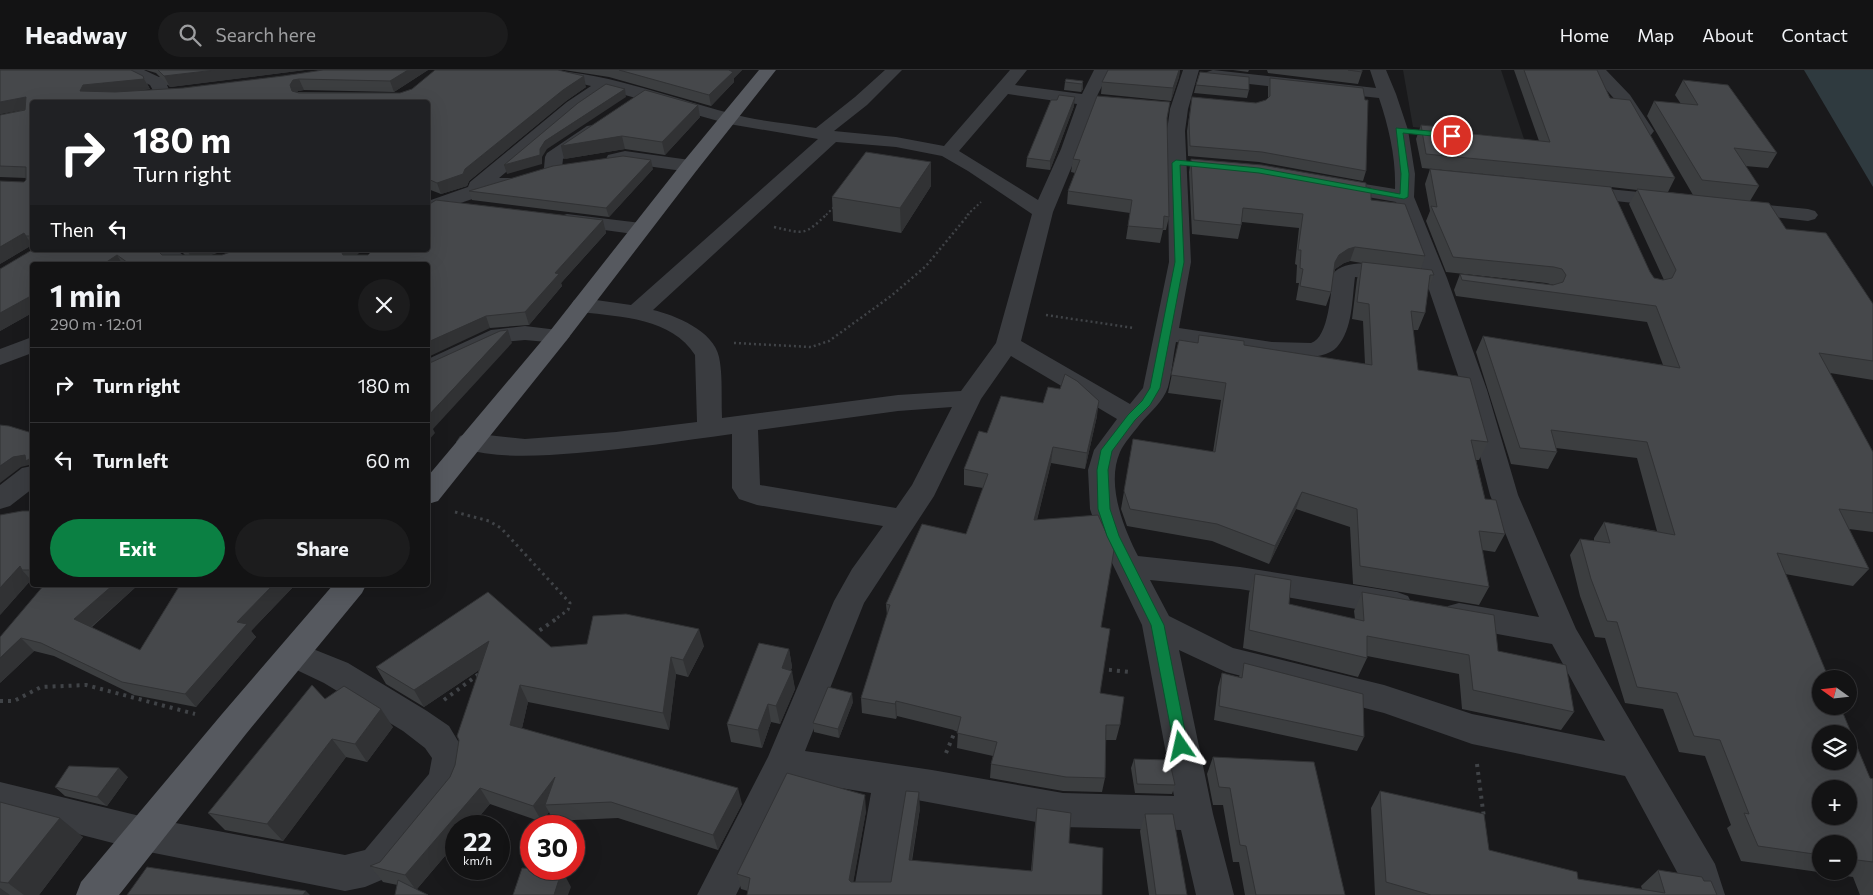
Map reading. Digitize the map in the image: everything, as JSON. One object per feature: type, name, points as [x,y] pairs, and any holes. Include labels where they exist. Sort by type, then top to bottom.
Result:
[{"type":"main road","points":[[430,491],[558,336],[690,166],[768,70]]},
{"type":"main road","points":[[95,895],[234,724],[349,587]]},
{"type":"street","points":[[131,70],[156,90],[193,90]]},
{"type":"street","points":[[156,90],[208,70]]},
{"type":"street","points":[[638,312],[741,220],[825,135],[894,70]]},
{"type":"street","points":[[948,152],[1019,70]]},
{"type":"street","points":[[716,895],[783,763],[849,601],[863,577],[924,489],[969,398],[1008,344],[1043,212],[1070,149],[1086,100],[1102,70]]},
{"type":"street","points":[[1378,70],[1388,94],[1408,131],[1404,197],[1446,280],[1504,495],[1562,633],[1700,877],[1706,895]]},
{"type":"street","points":[[1597,70],[1624,99],[1654,148]]},
{"type":"street","points":[[554,71],[646,94],[728,119],[825,135],[896,142],[948,152],[1043,212]]},
{"type":"street","points":[[1215,895],[1195,814],[1158,625],[1113,536],[1104,509],[1102,470],[1107,450],[1132,417],[1146,403],[1155,388],[1167,333],[1180,262],[1185,163],[1176,131],[1185,71],[1258,82],[1301,77],[1388,94]]},
{"type":"street","points":[[474,201],[573,106],[605,84]]},
{"type":"street","points":[[1004,88],[1114,103]]},
{"type":"street","points":[[629,106],[646,94]]},
{"type":"street","points":[[433,206],[474,201],[530,175],[562,167],[554,157],[604,122]]},
{"type":"street","points":[[598,162],[625,157],[690,166]]},
{"type":"street","points":[[1405,174],[1424,176]]},
{"type":"street","points":[[1313,181],[1404,197]]},
{"type":"street","points":[[1563,190],[1617,204],[1685,203],[1676,187]]},
{"type":"street","points":[[1723,207],[1808,215]]},
{"type":"street","points":[[545,218],[641,229]]},
{"type":"street","points":[[166,252],[179,262]]},
{"type":"street","points":[[1167,333],[1271,349],[1304,351],[1324,347],[1333,336],[1337,323],[1344,274],[1350,270],[1446,280]]},
{"type":"street","points":[[582,305],[655,316],[676,326],[703,346],[707,355],[710,429]]},
{"type":"street","points":[[430,367],[499,335],[525,332],[558,336]]},
{"type":"street","points":[[1008,344],[1132,417]]},
{"type":"street","points":[[469,442],[525,448],[616,441],[898,403],[969,398]]},
{"type":"street","points":[[745,424],[746,488],[749,492],[757,495],[902,519]]},
{"type":"street","points":[[5,511],[30,478]]},
{"type":"street","points":[[1128,566],[1240,578],[1562,633]]},
{"type":"street","points":[[1158,625],[1226,659],[1384,699],[1472,729],[1637,763]]},
{"type":"street","points":[[0,798],[144,834],[344,873],[365,870],[378,862],[445,781],[450,756],[437,737],[415,721],[336,673],[293,654]]},
{"type":"street","points":[[783,763],[932,786],[1063,810],[1195,814]]},
{"type":"street","points":[[872,895],[891,780]]},
{"type":"path","points":[[703,346],[745,343],[811,347],[829,341],[926,266],[948,243],[966,216],[978,204],[1004,186]]},
{"type":"path","points":[[741,220],[796,232],[809,231],[838,203]]},
{"type":"path","points":[[1015,312],[1167,333]]},
{"type":"path","points":[[445,510],[489,522],[501,528],[570,603],[568,610],[528,639]]},
{"type":"path","points":[[415,721],[488,668]]},
{"type":"path","points":[[1093,668],[1168,677]]},
{"type":"path","points":[[0,701],[14,701],[41,687],[86,686],[234,724]]},
{"type":"path","points":[[932,786],[960,722]]},
{"type":"path","points":[[1472,729],[1485,827]]},
{"type":"shaded area","points":[[1403,70],[1501,70],[1524,139],[1413,127]]},
{"type":"shaded area","points":[[1804,70],[1873,70],[1873,187]]},
{"type":"building","points":[[0,70],[131,70],[143,76],[144,79],[83,85],[80,91],[115,92],[183,88],[323,70],[408,70],[390,81],[293,80],[290,85],[292,91],[299,93],[400,93],[412,89],[435,70],[558,70],[584,76],[563,90],[465,169],[463,174],[437,183],[430,180],[430,100],[30,100],[30,236],[26,236],[24,233],[0,247],[0,181],[24,182],[26,180],[26,167],[0,166],[0,115],[25,110],[26,97],[0,102]]},
{"type":"building","points":[[158,70],[215,70],[164,76]]},
{"type":"building","points":[[619,70],[729,70],[733,72],[709,95]]},
{"type":"building","points":[[1108,70],[1179,70],[1173,88],[1102,82]]},
{"type":"building","points":[[1524,70],[1597,70],[1610,98],[1630,100],[1675,178],[1426,154],[1421,125],[1453,128],[1454,132],[1550,142]]},
{"type":"building","points":[[1200,72],[1249,77],[1249,90],[1196,85]]},
{"type":"building","points":[[1270,78],[1363,88],[1365,100],[1368,100],[1366,171],[1262,152],[1190,146],[1189,121],[1192,97],[1256,103],[1266,100],[1270,96]]},
{"type":"building","points":[[1066,79],[1083,81],[1082,84],[1065,82]]},
{"type":"building","points":[[1683,80],[1728,85],[1777,153],[1734,148],[1759,186],[1702,180],[1654,101],[1698,105]]},
{"type":"building","points":[[606,84],[625,89],[545,141],[540,149],[540,155],[504,165],[578,103]]},
{"type":"building","points":[[645,90],[698,105],[662,142],[622,136],[561,146]]},
{"type":"building","points":[[1059,95],[1075,97],[1050,161],[1027,158],[1051,100],[1057,100]]},
{"type":"building","points":[[1097,96],[1170,102],[1167,118],[1169,217],[1164,216],[1163,229],[1128,226],[1132,200],[1068,191],[1080,160],[1073,159]]},
{"type":"building","points":[[866,152],[931,162],[900,208],[832,197]]},
{"type":"building","points":[[623,156],[651,160],[606,208],[469,191],[553,166]]},
{"type":"building","points":[[1191,159],[1262,165],[1366,183],[1366,187],[1371,188],[1371,200],[1405,204],[1425,256],[1355,247],[1339,255],[1335,262],[1331,292],[1300,286],[1303,269],[1300,268],[1301,250],[1298,250],[1303,214],[1243,208],[1241,225],[1194,220]]},
{"type":"building","points":[[1430,169],[1611,187],[1650,272],[1654,278],[1663,280],[1672,278],[1676,270],[1637,189],[1769,203],[1786,229],[1826,233],[1873,304],[1873,361],[1819,353],[1873,452],[1873,513],[1839,509],[1869,569],[1777,553],[1825,670],[1812,670],[1812,715],[1844,715],[1848,725],[1812,725],[1812,770],[1857,770],[1857,747],[1870,778],[1873,779],[1873,862],[1857,860],[1857,835],[1812,835],[1812,854],[1758,846],[1744,813],[1749,814],[1720,740],[1694,736],[1677,693],[1637,687],[1617,622],[1607,621],[1591,579],[1580,539],[1610,543],[1604,522],[1675,535],[1647,442],[1551,430],[1557,452],[1520,448],[1483,336],[1680,368],[1656,306],[1462,280],[1460,274],[1553,285],[1563,282],[1566,275],[1562,269],[1554,267],[1453,257],[1431,206],[1437,207]]},
{"type":"building","points":[[436,200],[603,220],[555,273],[559,274],[525,312],[486,316],[430,341],[430,262],[127,262],[117,255],[106,262],[30,262],[30,297],[0,313],[0,269],[30,251],[159,252],[162,255],[222,255],[230,252],[343,252],[343,255],[368,255],[371,252],[430,252],[430,204]]},
{"type":"building","points":[[1362,262],[1432,270],[1434,275],[1430,275],[1425,313],[1411,311],[1418,370],[1470,378],[1488,442],[1471,440],[1485,499],[1496,500],[1505,534],[1479,531],[1489,587],[1360,566],[1357,509],[1302,492],[1275,546],[1217,524],[1130,509],[1124,491],[1133,439],[1215,452],[1226,383],[1171,375],[1179,340],[1198,343],[1199,335],[1244,341],[1244,345],[1372,365],[1369,304],[1357,302]]},
{"type":"building","points":[[508,330],[430,414],[430,362],[500,331]]},
{"type":"building","points":[[1065,374],[1077,381],[1099,401],[1087,453],[1053,447],[1034,520],[1098,515],[1114,550],[1101,627],[1110,629],[1100,693],[1124,697],[1120,725],[1106,725],[1105,778],[1066,777],[991,764],[997,742],[957,733],[961,717],[896,701],[895,704],[861,698],[890,605],[886,604],[922,524],[966,534],[988,474],[964,469],[979,431],[987,433],[1001,396],[1043,403],[1048,387],[1060,389]]},
{"type":"building","points":[[0,425],[30,432],[30,458],[26,461],[25,455],[13,457],[0,466]]},
{"type":"building","points":[[30,511],[30,570],[22,570],[20,566],[0,588],[0,515]]},
{"type":"building","points":[[1255,574],[1291,580],[1289,604],[1364,621],[1362,592],[1494,615],[1498,651],[1566,665],[1574,712],[1473,690],[1469,655],[1367,636],[1367,658],[1249,630]]},
{"type":"building","points":[[42,587],[111,587],[74,619],[140,650],[179,587],[271,587],[237,622],[247,624],[185,694],[122,682],[41,643],[21,638],[0,658],[0,637]]},
{"type":"building","points":[[488,592],[551,647],[587,644],[593,616],[626,614],[699,629],[683,660],[671,657],[663,713],[520,685],[510,725],[738,788],[713,835],[611,802],[545,805],[555,777],[533,806],[480,788],[457,815],[445,815],[445,829],[405,875],[370,866],[380,862],[450,777],[455,765],[459,740],[457,736],[489,641],[414,690],[376,667]]},
{"type":"building","points":[[759,643],[789,649],[782,668],[792,671],[776,706],[768,704],[758,730],[727,724]]},
{"type":"building","points":[[1244,663],[1363,694],[1364,737],[1219,706],[1222,673],[1242,678]]},
{"type":"building","points":[[312,685],[325,699],[344,686],[381,709],[355,744],[332,739],[267,824],[208,813]]},
{"type":"building","points":[[828,687],[852,693],[838,729],[813,723]]},
{"type":"building","points":[[1213,757],[1314,762],[1345,895],[1256,895],[1246,846],[1240,845],[1230,788],[1219,787]]},
{"type":"building","points":[[1134,759],[1167,760],[1167,763],[1170,763],[1175,785],[1137,784]]},
{"type":"building","points":[[69,766],[119,768],[97,797],[55,787]]},
{"type":"building","points":[[787,773],[865,795],[849,880],[851,882],[891,882],[906,791],[919,792],[909,860],[1032,871],[1037,808],[1071,813],[1069,843],[1103,848],[1102,895],[747,895],[750,878],[737,874]]},
{"type":"building","points":[[1380,791],[1484,814],[1489,850],[1577,872],[1578,879],[1665,893],[1658,870],[1702,877],[1704,881],[1711,881],[1717,895],[1431,895],[1386,882]]},
{"type":"building","points":[[0,802],[60,818],[8,883],[0,882]]},
{"type":"building","points":[[1145,814],[1173,814],[1187,895],[1156,895]]},
{"type":"building","points":[[147,867],[306,891],[303,895],[127,895]]},
{"type":"building","points":[[520,874],[520,880],[559,880],[554,895],[513,895]]},
{"type":"building","points":[[398,880],[428,895],[395,895]]},
{"type":"route","points":[[1181,746],[1158,625],[1113,536],[1104,509],[1102,470],[1107,450],[1132,417],[1146,403],[1155,388],[1180,262],[1176,163],[1259,170],[1404,197],[1405,174],[1399,130],[1452,136]]}]
